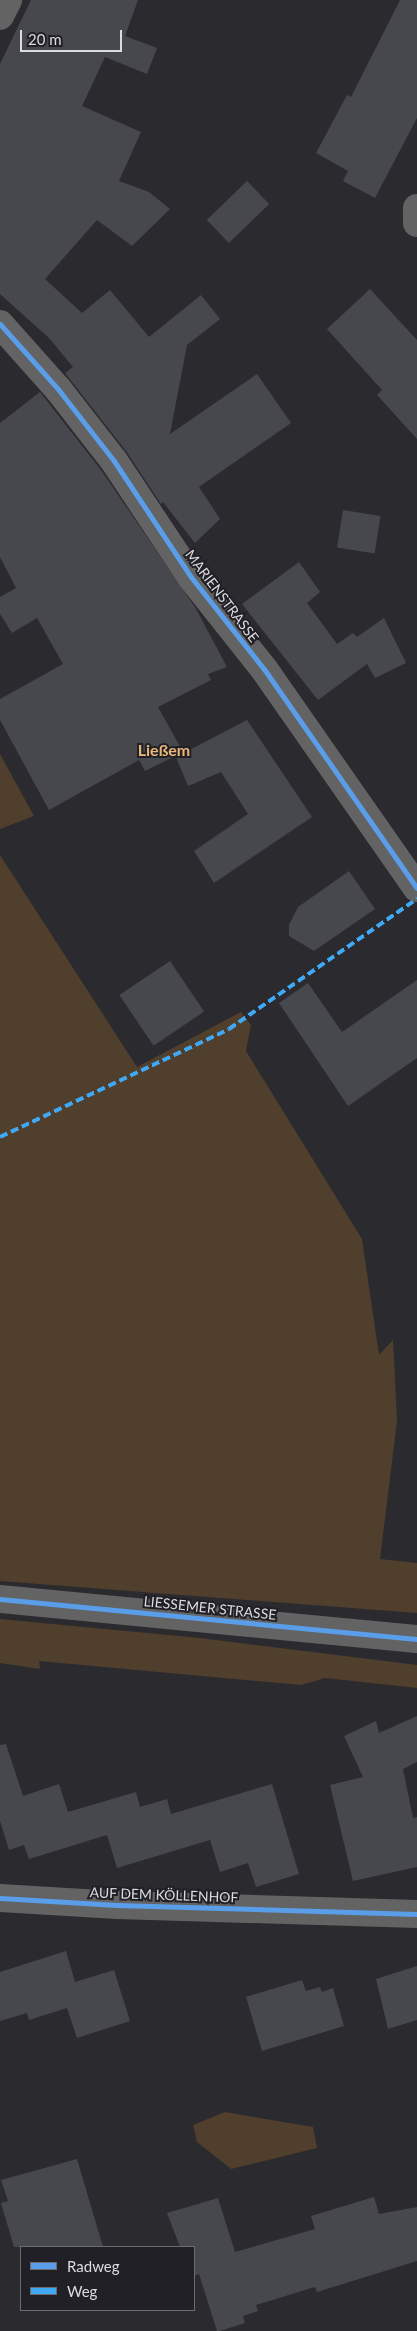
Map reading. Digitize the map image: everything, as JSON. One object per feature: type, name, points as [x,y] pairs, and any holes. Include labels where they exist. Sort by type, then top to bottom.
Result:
[{"type":"street","points":[[0,16],[8,0]]},
{"type":"street","points":[[417,208],[417,223]]},
{"type":"street","name":"MARIENSTRASSE","points":[[0,324],[58,389],[114,461],[191,577],[264,669],[417,888]]},
{"type":"street","name":"LIESSEMER STRASSE","points":[[0,1599],[417,1639]]},
{"type":"street","name":"AUF DEM KÖLLENHOF","points":[[0,1898],[117,1905],[417,1914]]},
{"type":"shaded area","points":[[0,754],[34,816],[0,829]]},
{"type":"shaded area","points":[[0,855],[137,1067],[241,1012],[251,1025],[246,1051],[362,1239],[379,1355],[393,1340],[397,1421],[380,1559],[417,1563],[417,1613],[0,1581]]},
{"type":"shaded area","points":[[0,1619],[200,1638],[417,1665],[417,1688],[325,1678],[301,1685],[39,1661],[40,1669],[0,1663]]},
{"type":"shaded area","points":[[225,2112],[313,2127],[317,2148],[231,2169],[197,2142],[193,2125]]},
{"type":"building","points":[[31,0],[138,0],[125,36],[157,48],[147,74],[105,57],[82,106],[141,132],[119,181],[149,192],[170,209],[132,246],[97,220],[45,279],[82,313],[110,290],[149,337],[201,295],[220,319],[187,345],[170,434],[257,374],[291,423],[199,487],[220,519],[195,543],[163,502],[161,504],[126,451],[65,373],[73,367],[49,338],[0,294],[0,64]]},
{"type":"building","points":[[400,0],[417,0],[417,118],[375,198],[343,181],[348,171],[316,153],[347,95],[351,97]]},
{"type":"building","points":[[247,181],[269,204],[229,243],[207,220]]},
{"type":"building","points":[[370,289],[417,340],[417,439],[377,395],[382,390],[327,329]]},
{"type":"building","points":[[40,392],[101,470],[195,607],[227,667],[208,674],[211,680],[158,707],[183,752],[145,771],[139,760],[49,810],[0,720],[0,699],[63,664],[37,618],[12,633],[0,614],[0,597],[16,588],[0,557],[0,423]]},
{"type":"building","points":[[343,510],[381,516],[375,553],[337,548]]},
{"type":"building","points":[[299,562],[320,592],[307,603],[337,644],[353,633],[357,637],[384,618],[406,663],[375,678],[367,664],[318,700],[242,604]]},
{"type":"building","points":[[247,720],[312,817],[214,883],[194,851],[248,814],[221,772],[188,786],[176,757]]},
{"type":"building","points":[[349,871],[375,909],[314,951],[289,936],[289,925],[298,907]]},
{"type":"building","points":[[170,961],[204,1012],[154,1046],[119,995]]},
{"type":"building","points":[[417,980],[417,1058],[348,1106],[279,1003],[308,983],[342,1032]]},
{"type":"building","points":[[417,1716],[417,1762],[403,1769],[413,1818],[417,1817],[417,1867],[353,1881],[330,1785],[363,1777],[344,1736],[376,1721],[379,1733]]},
{"type":"building","points":[[6,1744],[23,1796],[59,1784],[68,1812],[136,1792],[140,1807],[167,1799],[171,1814],[272,1784],[299,1874],[256,1887],[248,1863],[220,1872],[210,1840],[117,1868],[107,1835],[29,1859],[24,1845],[9,1850],[0,1821],[0,1745]]},
{"type":"building","points":[[66,1951],[75,1982],[114,1970],[130,2021],[77,2038],[67,2008],[29,2020],[27,2013],[0,2021],[0,1972]]},
{"type":"building","points":[[417,1966],[417,2020],[388,2029],[376,1979]]},
{"type":"building","points":[[302,1980],[306,1991],[320,1987],[322,1992],[333,1988],[344,2026],[262,2051],[246,1997]]},
{"type":"building","points":[[77,2159],[103,2246],[14,2247],[1,2203],[8,2201],[1,2180]]},
{"type":"building","points":[[374,2197],[379,2214],[417,2207],[417,2261],[317,2292],[315,2287],[256,2305],[258,2311],[243,2316],[245,2323],[217,2331],[199,2274],[195,2276],[195,2246],[180,2246],[167,2213],[218,2198],[235,2252],[315,2229],[311,2216]]},
{"type":"marked path","points":[[0,1137],[229,1029],[417,899]]},
{"type":"cycle path","points":[[0,324],[58,389],[114,461],[191,577],[264,669],[417,888]]},
{"type":"cycle path","points":[[0,1599],[417,1639]]},
{"type":"cycle path","points":[[0,1898],[117,1905],[417,1914]]},
{"type":"district","name":"Ließem","points":[[164,750]]}]
